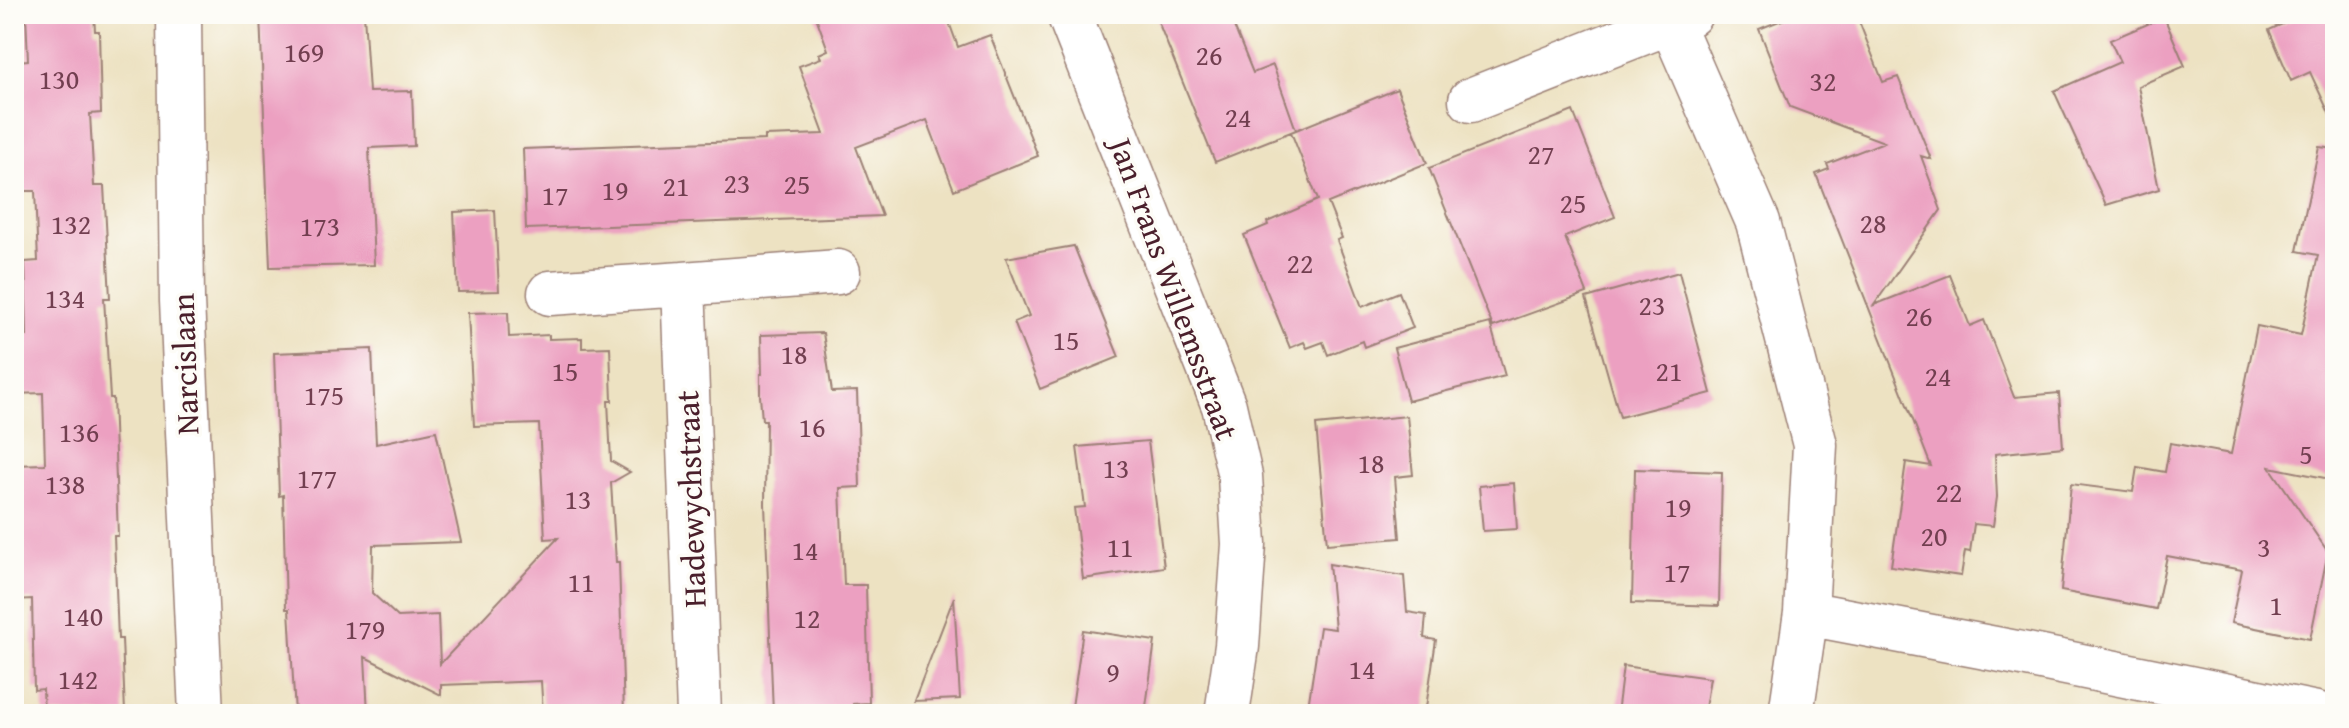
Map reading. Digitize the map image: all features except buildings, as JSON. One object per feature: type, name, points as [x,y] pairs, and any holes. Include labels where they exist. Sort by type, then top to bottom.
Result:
[{"type":"street","name":"Narcislaan","points":[[179,14],[182,301],[201,714]]},
{"type":"street","name":"Jan Frans Willemsstraat","points":[[1069,14],[1224,406],[1240,476],[1244,544],[1237,646],[1227,714]]},
{"type":"street","points":[[1471,100],[1681,18],[1758,222],[1815,445],[1806,613],[1791,714]]},
{"type":"street","points":[[550,293],[838,272]]},
{"type":"street","name":"Hadewychstraat","points":[[683,284],[699,714]]},
{"type":"street","points":[[1806,613],[2317,714]]}]
